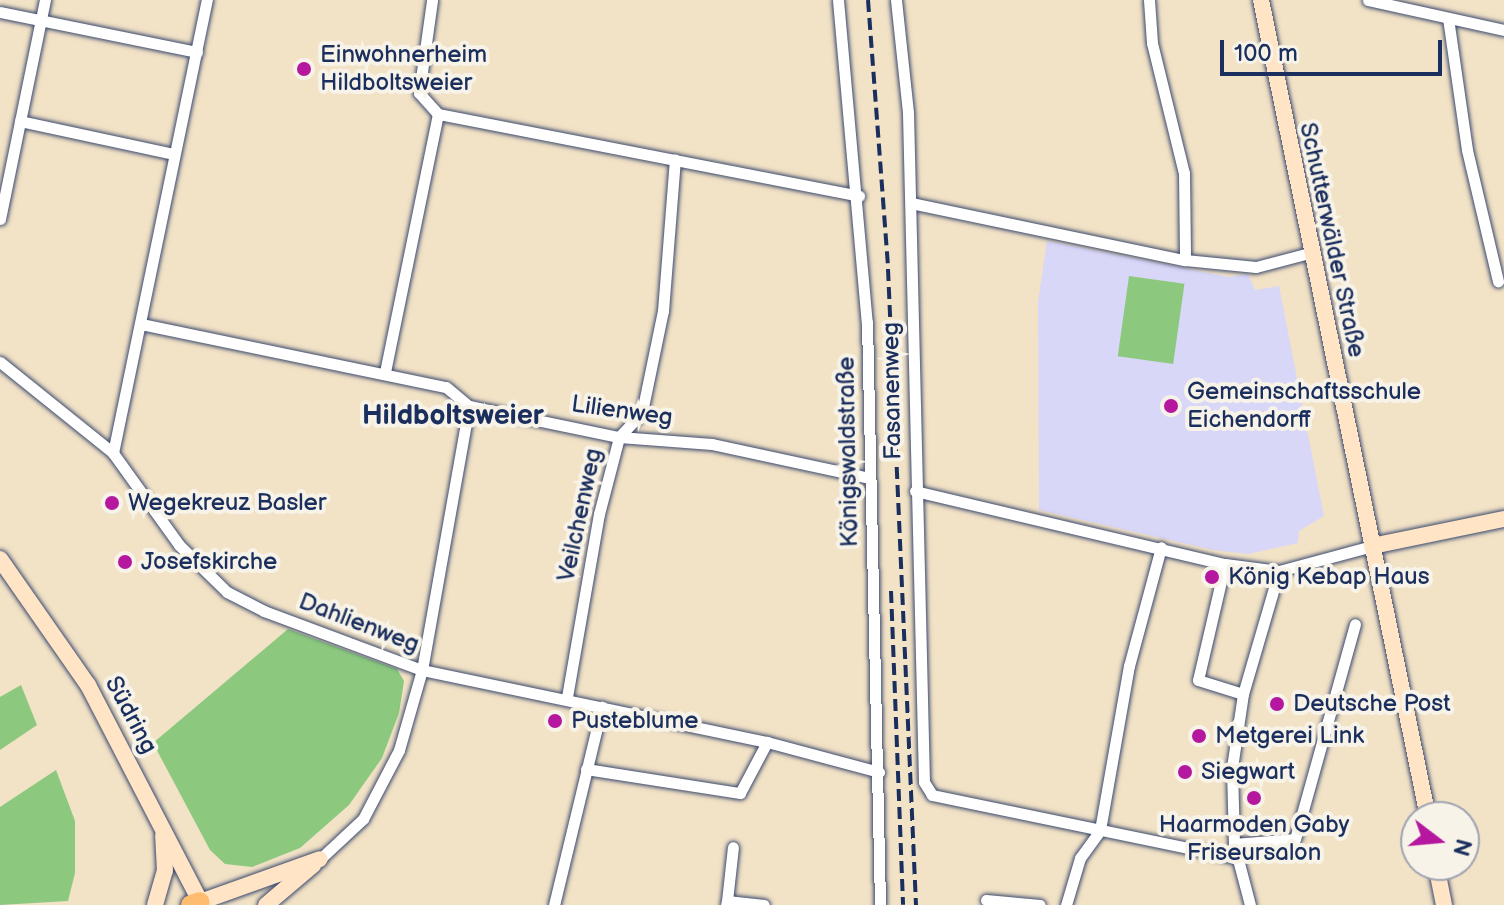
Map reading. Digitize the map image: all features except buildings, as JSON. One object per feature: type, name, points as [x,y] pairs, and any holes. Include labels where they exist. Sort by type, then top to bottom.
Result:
[{"type":"main road","name":"Schutterwälder Straße","points":[[1261,0],[1309,253],[1425,801]]},
{"type":"main road","points":[[1372,546],[1504,519]]},
{"type":"main road","name":"Südring","points":[[0,559],[88,685],[163,826],[198,904]]},
{"type":"main road","points":[[155,905],[165,871],[163,826]]},
{"type":"main road","points":[[198,904],[247,881],[320,859]]},
{"type":"main road","points":[[266,905],[320,859]]},
{"type":"main road","points":[[1439,881],[1444,905]]},
{"type":"street","points":[[0,219],[45,0]]},
{"type":"street","points":[[113,453],[207,0]]},
{"type":"street","points":[[432,0],[419,93],[438,114],[859,196]]},
{"type":"street","name":"Königswaldstraße","points":[[838,0],[859,196],[879,772],[880,905]]},
{"type":"street","name":"Fasanenweg","points":[[896,0],[904,41],[911,203],[915,491],[924,782],[932,795],[1100,830]]},
{"type":"street","points":[[1149,0],[1152,43],[1184,173],[1185,260]]},
{"type":"street","points":[[1368,0],[1408,4],[1448,18],[1504,30]]},
{"type":"street","points":[[0,12],[197,52]]},
{"type":"street","points":[[1448,18],[1467,150],[1498,281]]},
{"type":"street","points":[[385,372],[438,114]]},
{"type":"street","points":[[20,121],[174,154]]},
{"type":"street","name":"Veilchenweg","points":[[567,697],[599,514],[619,437],[642,412],[663,311],[675,159]]},
{"type":"street","points":[[911,203],[1185,260],[1256,267],[1309,253]]},
{"type":"street","name":"Lilienweg","points":[[141,324],[446,387],[469,406],[619,437],[712,444],[869,478]]},
{"type":"street","name":"Dahlienweg","points":[[0,362],[113,453],[179,545],[227,592],[422,670],[567,697],[767,742],[879,772]]},
{"type":"street","points":[[320,859],[363,819],[387,782],[422,670],[469,406]]},
{"type":"street","points":[[915,491],[1225,564],[1279,571],[1372,546]]},
{"type":"street","points":[[1066,905],[1080,858],[1100,830],[1129,666],[1161,547]]},
{"type":"street","points":[[1225,564],[1198,680],[1243,694]]},
{"type":"street","points":[[1250,905],[1234,844],[1232,768],[1243,694],[1279,571]]},
{"type":"street","points":[[1234,844],[1295,839],[1355,624]]},
{"type":"street","points":[[554,905],[602,707]]},
{"type":"street","points":[[586,769],[740,793],[767,742]]},
{"type":"street","points":[[1100,830],[1237,858]]},
{"type":"street","points":[[733,847],[727,903],[764,905]]},
{"type":"street","points":[[986,900],[1040,905]]},
{"type":"shaded area","name":"Gemeinschaftsschule Eichendorff","points":[[1047,241],[1229,277],[1248,274],[1255,290],[1279,286],[1324,516],[1299,531],[1298,543],[1248,554],[1213,550],[1039,510],[1038,302]]},
{"type":"green space","points":[[1129,276],[1184,284],[1173,364],[1118,356]]},
{"type":"green space","points":[[288,629],[397,669],[404,681],[399,713],[382,758],[349,805],[300,848],[252,867],[225,864],[210,850],[153,743]]},
{"type":"green space","points":[[21,685],[37,725],[0,750],[0,697]]},
{"type":"green space","points":[[56,770],[75,821],[75,873],[68,901],[0,905],[0,807]]},
{"type":"railway","points":[[868,0],[888,269],[916,905]]},
{"type":"railway","points":[[891,591],[903,905]]},
{"type":"place","name":"Einwohnerheim Hildboltsweier","points":[[304,69]]},
{"type":"place","name":"Gemeinschaftsschule Eichendorff","points":[[1171,406]]},
{"type":"place","name":"Wegekreuz Basler","points":[[112,503]]},
{"type":"place","name":"Josefskirche","points":[[125,562]]},
{"type":"place","name":"König Kebap Haus","points":[[1212,577]]},
{"type":"place","name":"Deutsche Post","points":[[1277,704]]},
{"type":"place","name":"Pusteblume","points":[[555,721]]},
{"type":"place","name":"Metgerei Link","points":[[1199,736]]},
{"type":"place","name":"Siegwart","points":[[1185,772]]},
{"type":"place","name":"Haarmoden Gaby Friseursalon","points":[[1254,798]]},
{"type":"district","name":"Hildboltsweier","points":[[453,416]]}]
